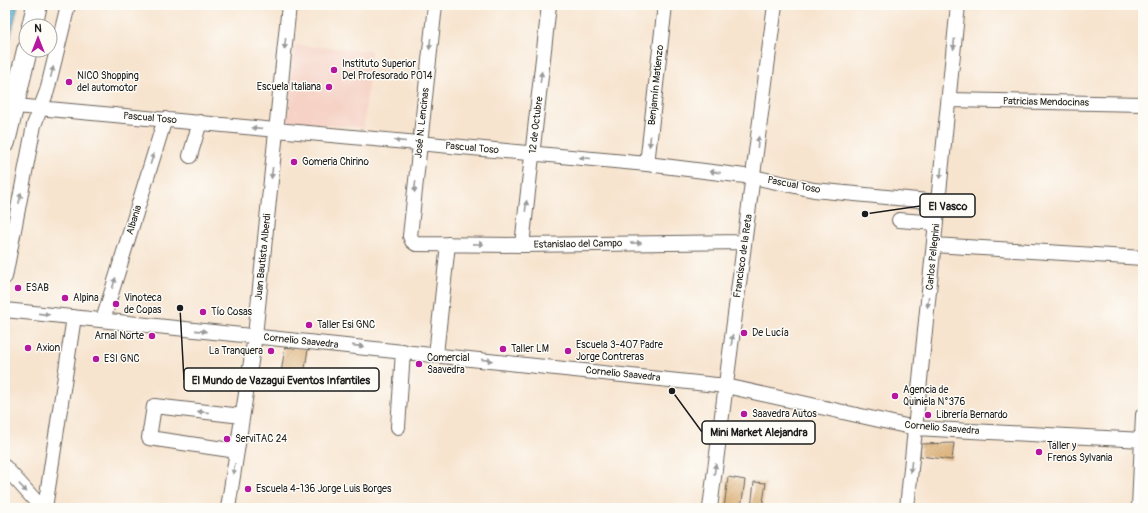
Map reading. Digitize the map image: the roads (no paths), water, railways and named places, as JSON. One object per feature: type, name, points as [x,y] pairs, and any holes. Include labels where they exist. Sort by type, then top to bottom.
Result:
[{"type":"highway","points":[[34,18],[37,5]]},
{"type":"highway","points":[[5,142],[9,105],[24,58]]},
{"type":"street","points":[[5,277],[34,125],[47,91],[68,5]]},
{"type":"street","name":"Juan Bautista Alberdi","points":[[228,508],[255,336],[290,5]]},
{"type":"street","name":"José N. Lencinas","points":[[412,241],[410,236],[419,143],[435,5]]},
{"type":"street","name":"12 de Octubre","points":[[522,245],[550,5]]},
{"type":"street","name":"Benjamín Matienzo","points":[[647,164],[665,5]]},
{"type":"street","name":"Francisco de la Reta","points":[[710,508],[775,5]]},
{"type":"street","name":"Carlos Pellegrini","points":[[907,508],[958,5]]},
{"type":"street","name":"Patricias Mendocinas","points":[[949,100],[1143,104]]},
{"type":"street","name":"Pascual Toso","points":[[9,105],[647,164],[753,177],[814,190],[938,202]]},
{"type":"street","name":"Albania","points":[[103,320],[165,119]]},
{"type":"street","points":[[190,156],[200,122]]},
{"type":"street","points":[[899,220],[936,223]]},
{"type":"street","name":"Estanislao del Campo","points":[[412,241],[416,244],[522,245],[744,242]]},
{"type":"street","points":[[436,354],[448,244]]},
{"type":"street","points":[[934,245],[1143,258]]},
{"type":"street","name":"Cornelio Saavedra","points":[[5,310],[436,354],[726,386],[915,428],[1142,440]]},
{"type":"street","points":[[45,508],[74,317]]},
{"type":"street","points":[[398,426],[403,351]]},
{"type":"street","points":[[237,451],[149,438],[154,406],[242,416]]},
{"type":"street","points":[[1139,508],[1143,415]]},
{"type":"street","points":[[5,467],[42,508]]},
{"type":"water","points":[[5,5],[18,5],[5,62]]},
{"type":"place","name":"Instituto Superior Del Profesorado P014","points":[[334,70]]},
{"type":"place","name":"NICO Shopping del automotor","points":[[69,82]]},
{"type":"place","name":"Escuela Italiana","points":[[329,87]]},
{"type":"place","name":"Gomeria Chirino","points":[[294,162]]},
{"type":"place","name":"El Vasco","points":[[865,214]]},
{"type":"place","name":"ESAB","points":[[18,288]]},
{"type":"place","name":"Alpina","points":[[65,298]]},
{"type":"place","name":"Vinoteca de Copas","points":[[116,304]]},
{"type":"place","name":"El Mundo de Vazagui Eventos Infantiles","points":[[180,308]]},
{"type":"place","name":"Tío Cosas","points":[[203,312]]},
{"type":"place","name":"Taller Esi GNC","points":[[309,325]]},
{"type":"place","name":"De Lucía","points":[[744,333]]},
{"type":"place","name":"Arnal Norte","points":[[152,336]]},
{"type":"place","name":"Axion","points":[[28,348]]},
{"type":"place","name":"Taller LM","points":[[503,349]]},
{"type":"place","name":"La Tranquera","points":[[271,351]]},
{"type":"place","name":"Escuela 3-407 Padre Jorge Contreras","points":[[568,351]]},
{"type":"place","name":"ESI GNC","points":[[96,359]]},
{"type":"place","name":"Comercial Saavedra","points":[[419,364]]},
{"type":"place","name":"Mini Market Alejandra","points":[[672,391]]},
{"type":"place","name":"Agencia de Quiniela N°376","points":[[895,396]]},
{"type":"place","name":"Saavedra Autos","points":[[744,414]]},
{"type":"place","name":"Librería Bernardo","points":[[928,415]]},
{"type":"place","name":"ServiTAC 24","points":[[227,439]]},
{"type":"place","name":"Taller y Frenos Sylvania","points":[[1039,452]]},
{"type":"place","name":"Escuela 4-136 Jorge Luis Borges","points":[[248,489]]}]
